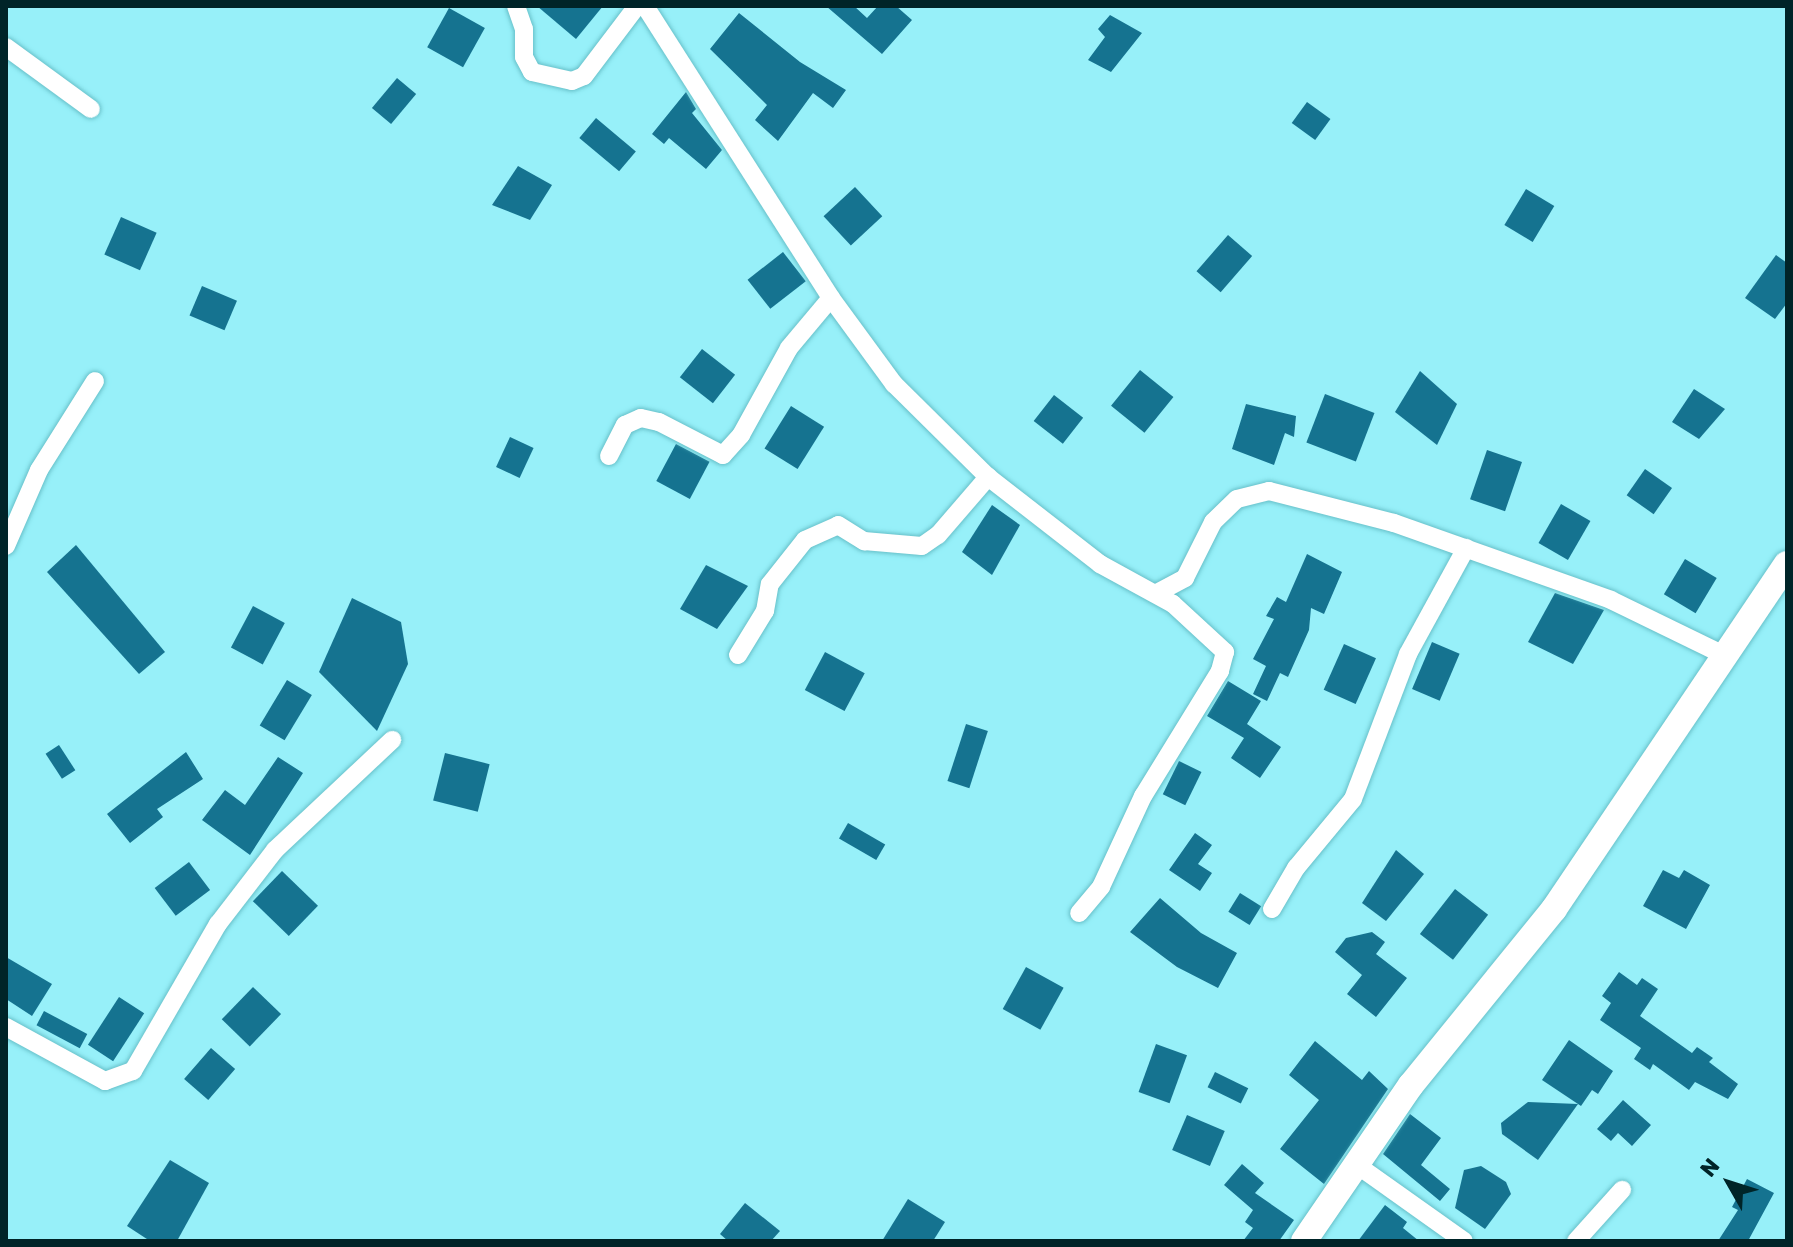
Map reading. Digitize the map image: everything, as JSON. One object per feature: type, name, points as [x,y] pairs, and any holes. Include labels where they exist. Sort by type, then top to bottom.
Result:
[{"type":"street","points":[[516,6],[524,29],[524,57],[532,72],[572,81],[584,76],[637,6]]},
{"type":"street","points":[[645,6],[831,298],[894,384],[988,477],[1100,564],[1134,587],[1157,593],[1217,644],[1226,661],[1143,796],[1101,887],[1079,913]]},
{"type":"street","points":[[6,47],[91,109]]},
{"type":"street","points":[[609,456],[625,425],[641,418],[659,422],[723,455],[741,435],[789,348],[831,298]]},
{"type":"street","points":[[6,546],[39,470],[95,381]]},
{"type":"street","points":[[738,655],[765,611],[770,584],[805,540],[838,525],[864,541],[922,546],[938,535],[988,477]]},
{"type":"street","points":[[1157,593],[1185,578],[1213,522],[1237,499],[1269,491],[1394,523],[1611,600],[1724,655]]},
{"type":"street","points":[[1272,909],[1296,868],[1353,799],[1408,654],[1466,548]]},
{"type":"street","points":[[1304,1241],[1411,1085],[1554,909],[1724,655],[1784,574]]},
{"type":"street","points":[[6,1027],[105,1081],[133,1071],[218,924],[275,850],[392,740]]},
{"type":"street","points":[[1357,1165],[1438,1235],[1464,1241]]},
{"type":"street","points":[[1576,1241],[1622,1190]]},
{"type":"building","points":[[537,6],[603,6],[576,39]]},
{"type":"building","points":[[826,6],[854,6],[867,18],[878,6],[896,6],[912,20],[882,54]]},
{"type":"building","points":[[449,8],[485,28],[463,67],[427,47]]},
{"type":"building","points":[[739,13],[800,62],[846,90],[833,108],[813,93],[778,141],[755,120],[767,105],[710,49]]},
{"type":"building","points":[[1110,15],[1142,33],[1111,72],[1088,60],[1105,37],[1098,29]]},
{"type":"building","points":[[397,78],[416,94],[391,124],[372,108]]},
{"type":"building","points":[[686,92],[696,109],[692,113],[722,150],[706,169],[669,138],[664,144],[652,134]]},
{"type":"building","points":[[1307,102],[1330,119],[1315,140],[1292,123]]},
{"type":"building","points":[[596,118],[636,151],[619,171],[579,138]]},
{"type":"building","points":[[518,166],[552,185],[530,220],[492,205]]},
{"type":"building","points":[[855,187],[882,216],[851,246],[824,216]]},
{"type":"building","points":[[1526,189],[1554,206],[1533,242],[1504,225]]},
{"type":"building","points":[[121,217],[157,233],[140,270],[104,254]]},
{"type":"building","points":[[1228,235],[1252,256],[1221,292],[1197,271]]},
{"type":"building","points":[[783,252],[806,281],[770,309],[748,280]]},
{"type":"building","points":[[1776,255],[1787,263],[1787,303],[1775,319],[1745,298]]},
{"type":"building","points":[[202,286],[237,301],[224,330],[189,315]]},
{"type":"building","points":[[702,349],[735,375],[713,403],[680,377]]},
{"type":"building","points":[[1140,370],[1173,397],[1144,433],[1111,406]]},
{"type":"building","points":[[1420,371],[1457,404],[1437,445],[1395,412]]},
{"type":"building","points":[[1694,389],[1725,409],[1699,439],[1672,422]]},
{"type":"building","points":[[1325,394],[1374,413],[1356,462],[1306,443]]},
{"type":"building","points":[[1054,395],[1083,418],[1063,444],[1034,421]]},
{"type":"building","points":[[1246,404],[1296,416],[1294,437],[1285,433],[1274,465],[1232,449]]},
{"type":"building","points":[[791,406],[824,427],[798,469],[765,448]]},
{"type":"building","points":[[510,437],[534,448],[520,478],[496,467]]},
{"type":"building","points":[[676,444],[710,462],[690,499],[656,481]]},
{"type":"building","points":[[1487,450],[1522,462],[1505,511],[1470,499]]},
{"type":"building","points":[[1645,469],[1672,488],[1654,514],[1627,495]]},
{"type":"building","points":[[1561,504],[1590,521],[1568,560],[1538,543]]},
{"type":"building","points":[[992,505],[1020,525],[992,575],[962,552]]},
{"type":"building","points":[[76,545],[165,652],[139,674],[47,572]]},
{"type":"building","points":[[1307,554],[1342,572],[1324,614],[1311,608],[1309,630],[1288,677],[1280,673],[1267,701],[1253,694],[1266,666],[1253,659],[1274,619],[1266,616],[1277,597],[1286,602]]},
{"type":"building","points":[[1685,559],[1717,578],[1696,613],[1664,594]]},
{"type":"building","points":[[706,565],[748,586],[717,629],[680,609]]},
{"type":"building","points":[[1555,593],[1604,610],[1573,664],[1528,642]]},
{"type":"building","points":[[352,598],[401,622],[408,664],[377,731],[319,672]]},
{"type":"building","points":[[253,606],[285,623],[263,664],[231,647]]},
{"type":"building","points":[[1432,642],[1460,654],[1440,701],[1412,689]]},
{"type":"building","points":[[1344,644],[1376,658],[1356,704],[1324,690]]},
{"type":"building","points":[[825,652],[865,673],[845,711],[805,690]]},
{"type":"building","points":[[287,680],[312,695],[285,740],[260,725]]},
{"type":"building","points":[[1228,681],[1261,701],[1247,724],[1281,747],[1260,778],[1231,758],[1244,738],[1207,716]]},
{"type":"building","points":[[966,724],[988,731],[969,788],[947,781]]},
{"type":"building","points":[[59,745],[75,770],[62,779],[46,754]]},
{"type":"building","points":[[186,752],[203,779],[157,809],[163,817],[130,843],[107,814]]},
{"type":"building","points":[[445,753],[490,764],[478,812],[433,801]]},
{"type":"building","points":[[278,757],[303,773],[250,855],[202,820],[225,790],[245,805]]},
{"type":"building","points":[[1179,761],[1201,772],[1185,805],[1163,794]]},
{"type":"building","points":[[848,823],[885,844],[876,860],[839,839]]},
{"type":"building","points":[[1195,833],[1212,845],[1198,864],[1212,873],[1200,891],[1169,870]]},
{"type":"building","points":[[1396,850],[1424,874],[1386,921],[1362,903]]},
{"type":"building","points":[[189,862],[210,890],[176,916],[155,888]]},
{"type":"building","points":[[1663,870],[1679,878],[1684,870],[1710,885],[1686,929],[1643,906]]},
{"type":"building","points":[[282,871],[318,906],[289,936],[253,901]]},
{"type":"building","points":[[1455,889],[1488,915],[1453,960],[1420,934]]},
{"type":"building","points":[[1240,893],[1261,906],[1250,925],[1228,912]]},
{"type":"building","points":[[1160,898],[1201,933],[1237,953],[1218,988],[1177,967],[1130,932]]},
{"type":"building","points":[[1372,932],[1385,942],[1376,954],[1407,978],[1376,1017],[1347,994],[1362,975],[1335,952],[1346,938]]},
{"type":"building","points":[[6,957],[52,984],[32,1016],[6,999]]},
{"type":"building","points":[[1026,967],[1064,988],[1040,1030],[1003,1009]]},
{"type":"building","points":[[1619,972],[1637,985],[1642,978],[1658,989],[1640,1016],[1692,1053],[1697,1047],[1713,1058],[1709,1062],[1738,1084],[1728,1099],[1695,1082],[1689,1090],[1653,1064],[1650,1070],[1634,1059],[1641,1048],[1600,1020],[1611,1003],[1602,996]]},
{"type":"building","points":[[253,987],[281,1014],[250,1046],[222,1019]]},
{"type":"building","points":[[119,997],[144,1013],[113,1061],[88,1045]]},
{"type":"building","points":[[44,1011],[87,1034],[80,1048],[36,1025]]},
{"type":"building","points":[[1569,1040],[1613,1071],[1598,1094],[1592,1090],[1581,1106],[1542,1080]]},
{"type":"building","points":[[1315,1041],[1362,1080],[1369,1071],[1388,1089],[1324,1184],[1280,1149],[1319,1100],[1289,1075]]},
{"type":"building","points":[[1156,1044],[1187,1055],[1170,1103],[1139,1092]]},
{"type":"building","points":[[211,1048],[235,1069],[208,1100],[184,1079]]},
{"type":"building","points":[[1215,1072],[1248,1088],[1241,1103],[1208,1087]]},
{"type":"building","points":[[1623,1100],[1651,1125],[1632,1146],[1618,1133],[1611,1141],[1597,1129]]},
{"type":"building","points":[[1528,1102],[1578,1104],[1538,1160],[1502,1134],[1501,1123]]},
{"type":"building","points":[[1410,1114],[1441,1138],[1421,1165],[1450,1189],[1440,1201],[1383,1154]]},
{"type":"building","points":[[1187,1115],[1225,1131],[1210,1166],[1172,1150]]},
{"type":"building","points":[[170,1160],[209,1183],[177,1241],[150,1241],[127,1226]]},
{"type":"building","points":[[1242,1164],[1264,1183],[1255,1193],[1294,1220],[1279,1241],[1243,1241],[1253,1228],[1245,1222],[1253,1210],[1224,1185]]},
{"type":"building","points":[[1481,1166],[1506,1182],[1511,1194],[1485,1229],[1455,1208],[1464,1170]]},
{"type":"building","points":[[1747,1179],[1774,1193],[1748,1241],[1718,1241],[1738,1210],[1732,1207]]},
{"type":"building","points":[[908,1199],[945,1222],[933,1241],[882,1241]]},
{"type":"building","points":[[745,1203],[780,1231],[771,1241],[728,1241],[720,1234]]},
{"type":"building","points":[[1385,1205],[1407,1222],[1403,1228],[1419,1241],[1358,1241]]}]
